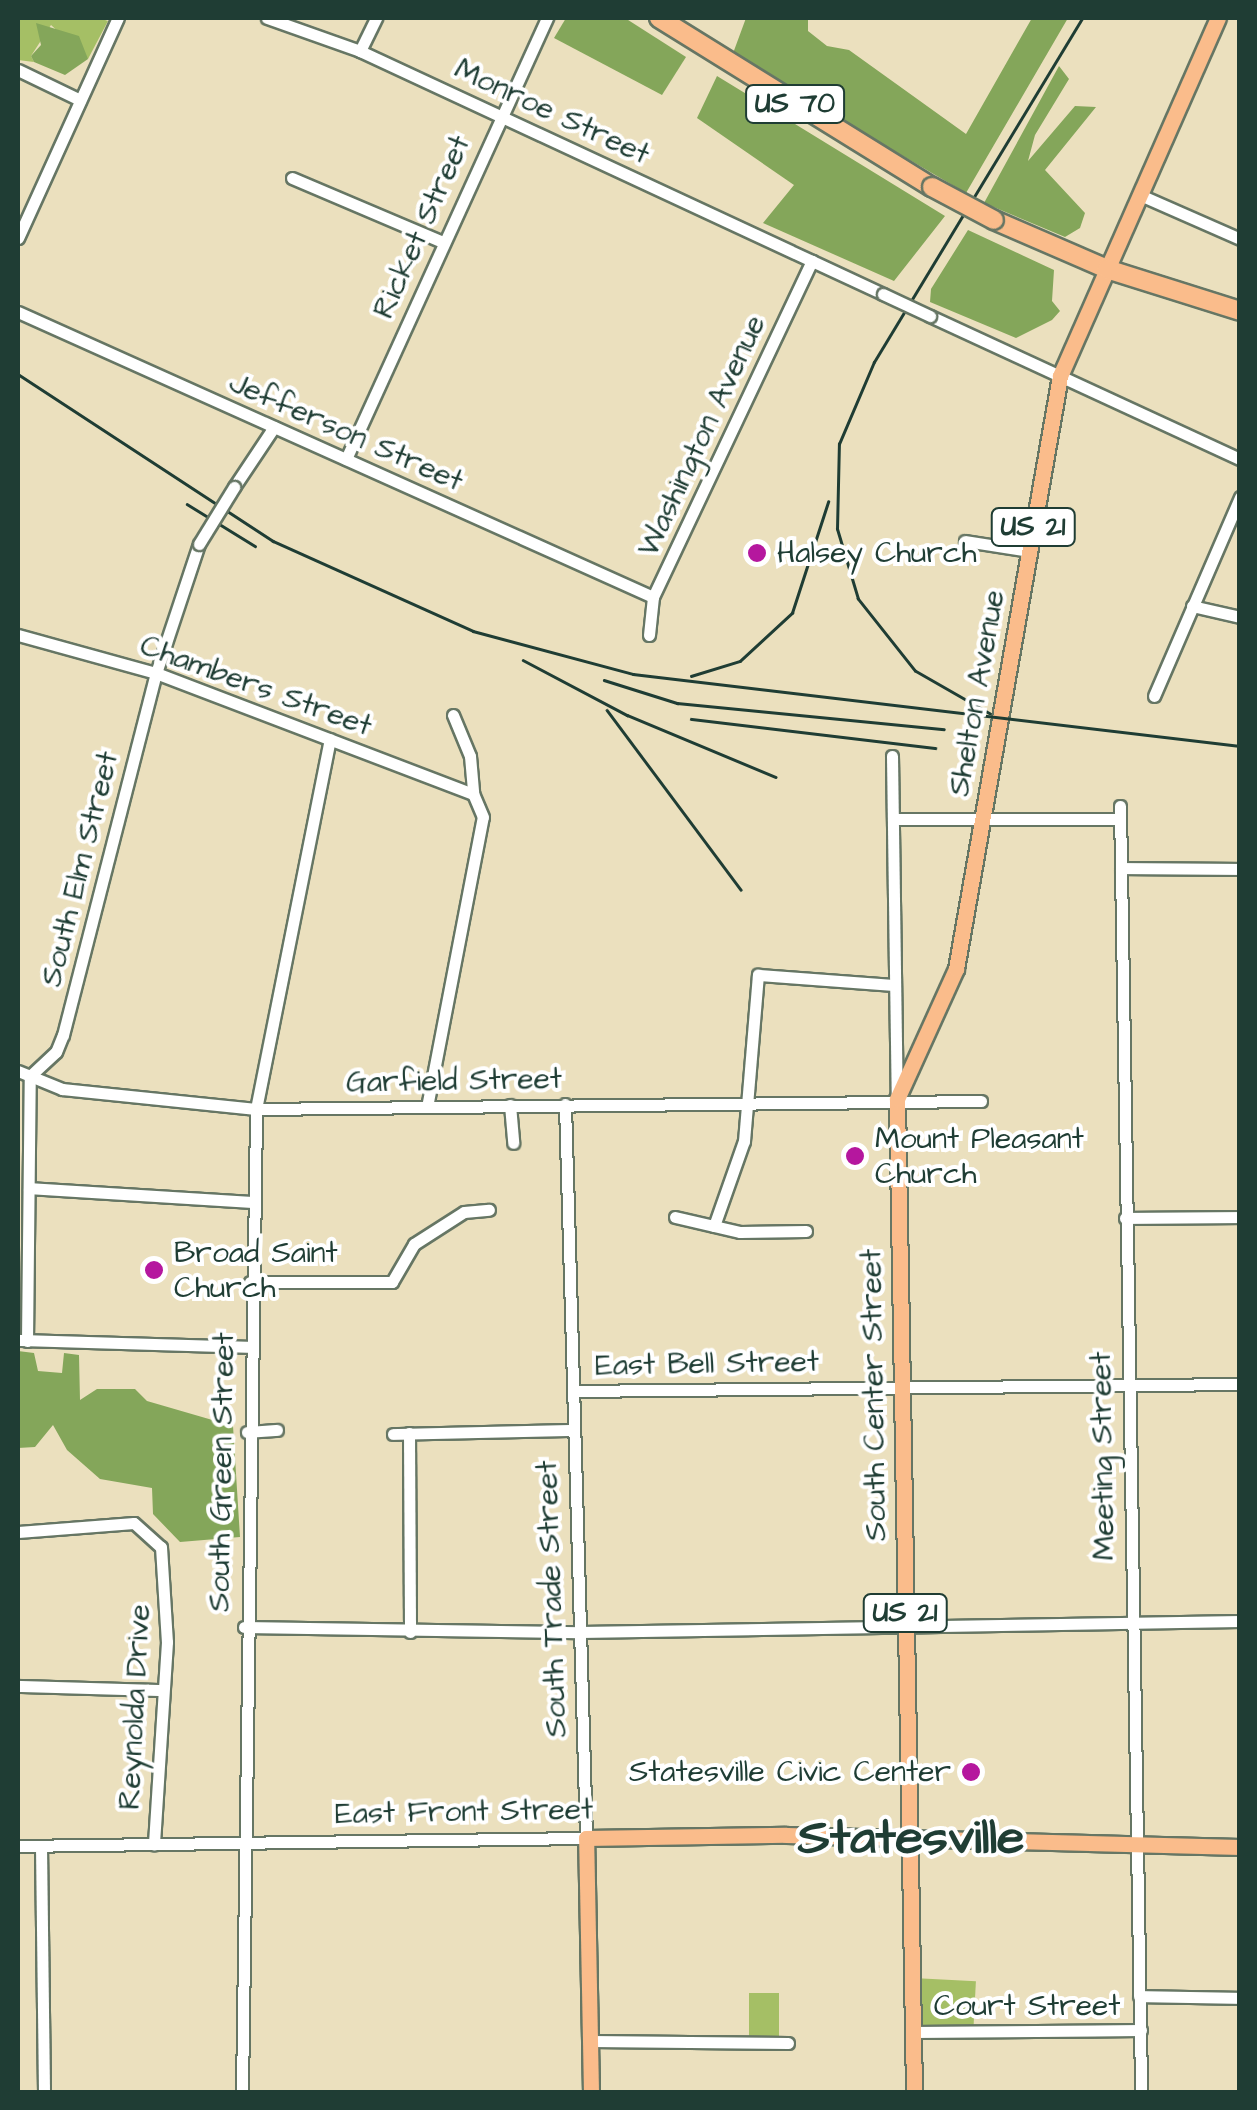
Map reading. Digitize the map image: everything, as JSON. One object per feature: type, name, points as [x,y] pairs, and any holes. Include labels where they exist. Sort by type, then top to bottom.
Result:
[{"type":"highway","name":"US 70","points":[[659,18],[932,187],[994,220],[1107,269],[1240,311]]},
{"type":"main road","name":"Shelton Avenue","points":[[897,1099],[956,969],[1060,376],[1218,18]]},
{"type":"main road","name":"South Center Street","points":[[897,1099],[914,2092]]},
{"type":"main road","name":"East Front Street","points":[[586,1838],[1240,1847]]},
{"type":"main road","name":"South Trade Street","points":[[586,1838],[592,2092]]},
{"type":"street","points":[[18,238],[118,18]]},
{"type":"street","name":"Monroe Street","points":[[266,18],[360,50],[1240,459]]},
{"type":"street","points":[[360,50],[376,18]]},
{"type":"street","name":"Ricket Street","points":[[346,459],[499,115],[547,18]]},
{"type":"street","points":[[18,70],[80,100]]},
{"type":"street","points":[[292,178],[443,242]]},
{"type":"street","points":[[1140,195],[1240,239]]},
{"type":"street","name":"Washington Avenue","points":[[649,635],[653,596],[812,260]]},
{"type":"street","name":"Jefferson Street","points":[[18,312],[653,596]]},
{"type":"street","name":"South Elm Street","points":[[24,1074],[45,1066],[64,1035],[156,673],[200,544],[274,427]]},
{"type":"street","points":[[1154,696],[1240,497]]},
{"type":"street","points":[[965,541],[1029,551]]},
{"type":"street","points":[[1192,606],[1240,617]]},
{"type":"street","name":"Chambers Street","points":[[18,635],[156,673],[473,794]]},
{"type":"street","points":[[427,1106],[483,817],[473,794],[470,756],[453,716]]},
{"type":"street","name":"South Green Street","points":[[242,2092],[244,1627],[256,1109],[330,739]]},
{"type":"street","name":"South Center Street","points":[[892,756],[897,1099]]},
{"type":"street","name":"Meeting Street","points":[[983,819],[1120,812],[1130,1623],[1141,2092]]},
{"type":"street","points":[[893,819],[983,819]]},
{"type":"street","points":[[1121,868],[1240,869]]},
{"type":"street","points":[[714,1226],[744,1141],[758,975],[895,985]]},
{"type":"street","points":[[24,1074],[28,1188],[22,1340],[249,1347]]},
{"type":"street","name":"Garfield Street","points":[[24,1074],[62,1089],[256,1109],[897,1099],[981,1102]]},
{"type":"street","name":"South Trade Street","points":[[565,1104],[586,1838]]},
{"type":"street","points":[[510,1105],[512,1143]]},
{"type":"street","points":[[28,1188],[251,1202]]},
{"type":"street","points":[[250,1282],[392,1282],[414,1244],[464,1212],[489,1210]]},
{"type":"street","points":[[1125,1218],[1240,1217]]},
{"type":"street","points":[[676,1218],[714,1226],[806,1231]]},
{"type":"street","name":"East Bell Street","points":[[573,1390],[1240,1384]]},
{"type":"street","points":[[247,1432],[277,1430]]},
{"type":"street","points":[[393,1434],[574,1430]]},
{"type":"street","points":[[408,1433],[410,1632]]},
{"type":"street","name":"Reynolda Drive","points":[[18,1532],[115,1522],[150,1531],[161,1547],[167,1594],[154,1845]]},
{"type":"street","points":[[244,1627],[580,1632],[1240,1621]]},
{"type":"street","points":[[18,1686],[161,1690]]},
{"type":"street","name":"East Front Street","points":[[18,1846],[586,1838]]},
{"type":"street","points":[[41,1846],[44,2092]]},
{"type":"street","points":[[1139,1996],[1240,1998]]},
{"type":"street","name":"Court Street","points":[[914,2032],[1140,2030]]},
{"type":"street","points":[[591,2041],[788,2043]]},
{"type":"green space","points":[[18,18],[108,21],[88,59],[51,25],[31,56],[34,62],[18,60]]},
{"type":"green space","points":[[566,18],[625,18],[686,57],[662,95],[554,38]]},
{"type":"green space","points":[[746,18],[808,18],[808,31],[827,46],[849,50],[966,134],[1032,18],[1068,18],[966,193],[732,56]]},
{"type":"green space","points":[[36,23],[79,36],[88,59],[65,75],[34,62],[31,56],[41,45]]},
{"type":"green space","points":[[1059,66],[1069,79],[1035,135],[1028,161],[1075,106],[1096,107],[1045,170],[1085,213],[1080,228],[1065,237],[984,203]]},
{"type":"green space","points":[[717,76],[945,216],[894,281],[763,223],[794,185],[697,118]]},
{"type":"green space","points":[[968,230],[1054,270],[1052,301],[1060,311],[1052,320],[1016,338],[930,302],[931,289]]},
{"type":"green space","points":[[18,1351],[34,1353],[38,1371],[62,1373],[64,1353],[79,1355],[80,1400],[97,1389],[135,1389],[147,1401],[233,1426],[240,1537],[180,1542],[153,1514],[152,1488],[100,1479],[67,1450],[53,1425],[35,1447],[18,1448]]},
{"type":"green space","points":[[913,1978],[976,1981],[973,2035],[910,2032]]},
{"type":"green space","points":[[749,1993],[779,1993],[779,2043],[749,2043]]},
{"type":"railway","points":[[990,714],[915,671],[858,599],[837,529],[839,444],[874,362],[1082,18]]},
{"type":"railway","points":[[18,374],[273,541],[473,631],[633,674],[1240,746]]},
{"type":"railway","points":[[691,676],[740,661],[792,613],[828,502]]},
{"type":"railway","points":[[187,504],[255,546]]},
{"type":"railway","points":[[523,660],[627,715],[776,777]]},
{"type":"railway","points":[[604,680],[677,703],[944,729]]},
{"type":"railway","points":[[607,710],[741,890]]},
{"type":"railway","points":[[691,719],[935,748]]},
{"type":"place","name":"Halsey Church","points":[[757,553]]},
{"type":"place","name":"Mount Pleasant Church","points":[[855,1156]]},
{"type":"place","name":"Broad Saint Church","points":[[154,1270]]},
{"type":"place","name":"Statesville Civic Center","points":[[971,1772]]},
{"type":"district","name":"Statesville","points":[[911,1839]]}]
